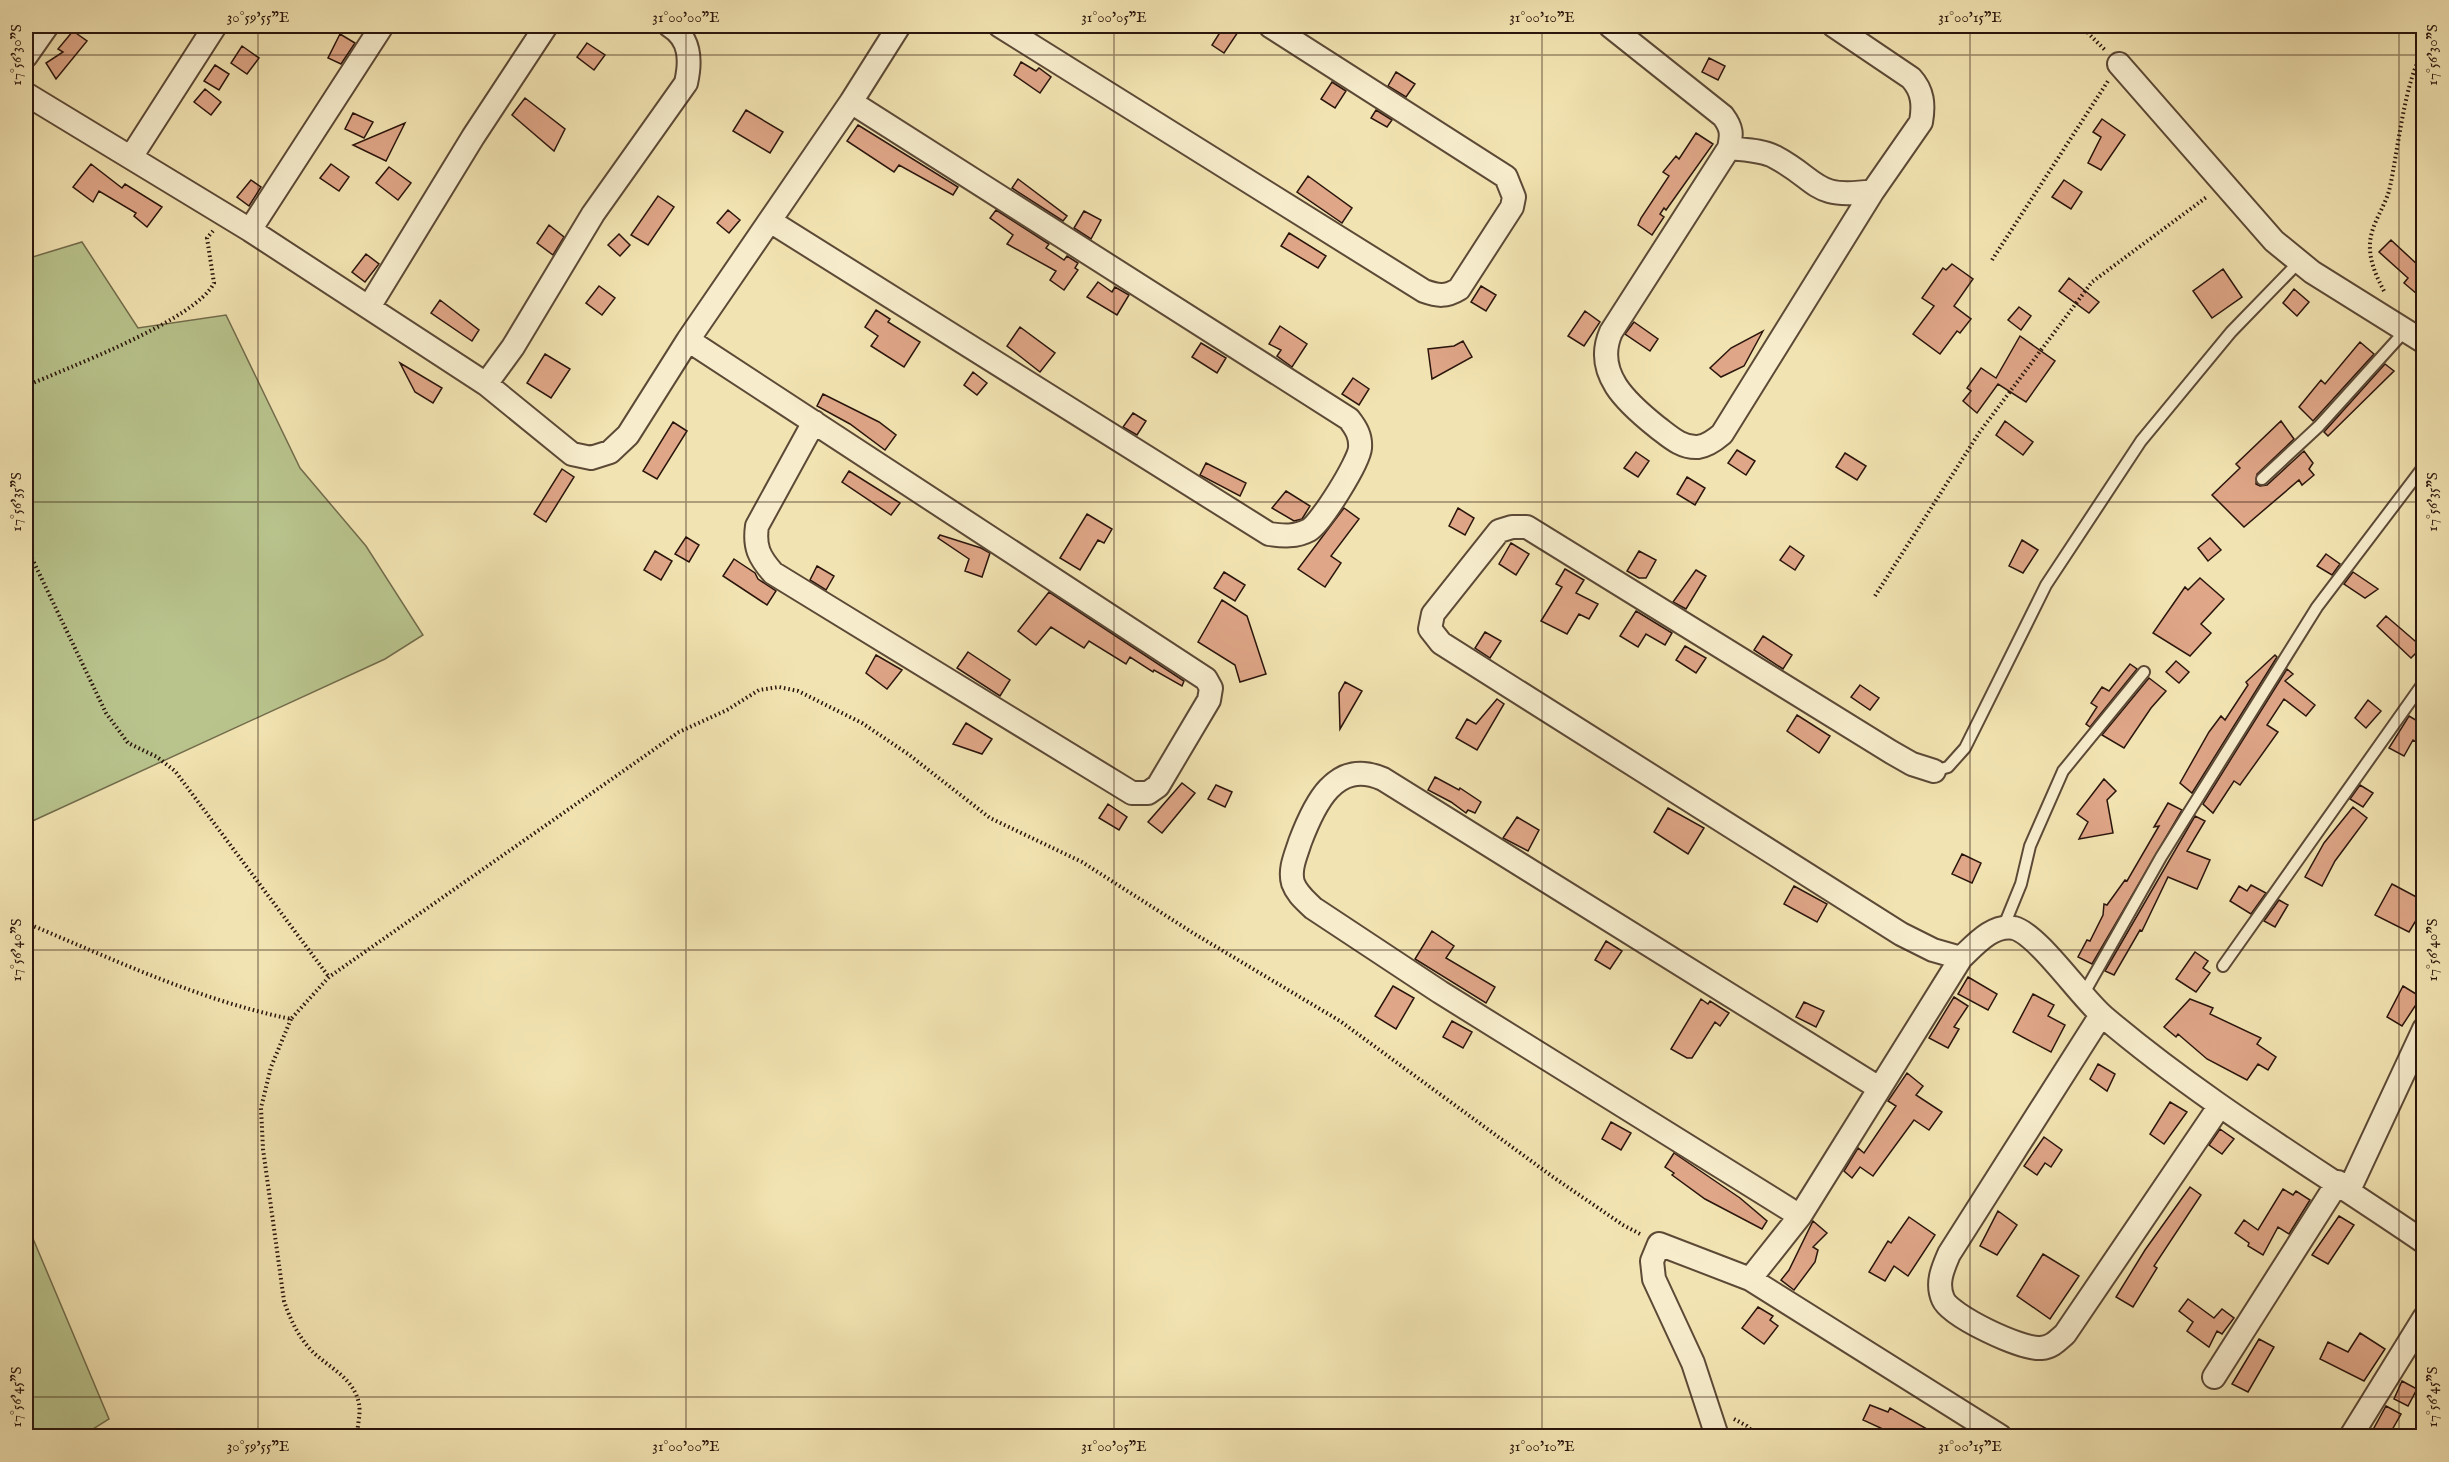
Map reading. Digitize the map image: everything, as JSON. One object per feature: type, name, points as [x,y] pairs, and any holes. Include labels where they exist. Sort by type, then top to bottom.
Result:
[{"type":"street","points":[[26,56],[47,26]]},
{"type":"street","points":[[130,157],[215,26]]},
{"type":"street","points":[[242,225],[382,26]]},
{"type":"street","points":[[369,307],[461,156],[546,26]]},
{"type":"street","points":[[486,384],[513,347],[593,214],[686,83],[690,62],[686,43],[670,26]]},
{"type":"street","points":[[26,94],[242,225],[486,384],[572,454],[591,458],[610,452],[628,435],[688,340],[851,102],[899,26]]},
{"type":"street","points":[[1000,26],[1424,291],[1436,296],[1448,296],[1459,289],[1512,207],[1514,197],[1506,177],[1270,26]]},
{"type":"street","points":[[1610,26],[1723,117],[1730,125],[1732,134],[1730,148],[1611,332],[1605,346],[1606,361],[1619,394],[1679,444],[1697,447],[1711,442],[1722,434],[1873,191],[1921,122],[1924,108],[1922,94],[1911,78],[1834,26]]},
{"type":"street","points":[[2119,64],[2274,241],[2298,263],[2414,337]]},
{"type":"street","points":[[770,221],[1269,534],[1284,537],[1311,529],[1335,496],[1358,460],[1360,448],[1356,428],[1349,419],[851,102]]},
{"type":"street","points":[[1730,148],[1770,155],[1818,188],[1833,193],[1849,195],[1873,191]]},
{"type":"street","points":[[688,340],[814,422],[1209,682],[1212,692],[1209,700],[1158,786],[1148,793],[1132,793],[773,573],[759,557],[755,543],[757,526],[814,422]]},
{"type":"street","points":[[1934,771],[1912,764],[1891,752],[1527,527],[1512,526],[1499,531],[1433,614],[1430,622],[1430,629],[1434,637],[1461,656],[1901,934],[1933,950],[1961,958]]},
{"type":"street","points":[[1800,1216],[1440,992],[1313,908],[1298,895],[1293,881],[1292,866],[1308,821],[1320,798],[1338,779],[1347,775],[1371,774],[1383,779],[1879,1088]]},
{"type":"street","points":[[1750,1279],[1800,1216],[1961,958],[1991,932],[2003,928],[2015,928],[2032,940],[2101,1015],[2219,1107],[2343,1186],[2424,1242]]},
{"type":"street","points":[[2101,1015],[1949,1254],[1942,1271],[1940,1286],[1943,1300],[1952,1310],[2013,1342],[2041,1348],[2054,1345],[2065,1334],[2219,1107]]},
{"type":"street","points":[[2214,1377],[2343,1186],[2424,1029]]},
{"type":"street","points":[[1717,1437],[1689,1354],[1654,1279],[1652,1261],[1659,1244],[1750,1279],[2000,1437]]},
{"type":"street","points":[[2351,1437],[2424,1318]]},
{"type":"lane","points":[[1934,771],[1948,767],[1965,748],[2046,585],[2141,441],[2230,332],[2298,263]]},
{"type":"lane","points":[[2262,478],[2414,337]]},
{"type":"lane","points":[[2082,995],[2160,857],[2317,607],[2424,466]]},
{"type":"lane","points":[[2003,928],[2021,884],[2030,846],[2063,771],[2144,672]]},
{"type":"lane","points":[[2223,966],[2424,682]]},
{"type":"path","points":[[1992,260],[2119,64],[2080,26]]},
{"type":"path","points":[[2386,296],[2375,275],[2370,252],[2371,232],[2389,190],[2409,93],[2424,52]]},
{"type":"path","points":[[1875,596],[1979,433],[2092,282],[2225,183]]},
{"type":"path","points":[[26,386],[125,342],[200,301],[214,283],[207,238],[217,228],[242,225]]},
{"type":"path","points":[[26,546],[112,721],[128,743],[157,757],[175,771],[329,977]]},
{"type":"path","points":[[357,1437],[359,1404],[350,1385],[338,1371],[309,1348],[292,1324],[284,1301],[263,1149],[261,1108],[271,1067],[291,1019],[329,977],[679,732],[727,710],[759,690],[779,687],[798,691],[862,723],[908,754],[990,818],[1082,862],[1193,933],[1340,1021],[1553,1177],[1623,1225],[1659,1244]]},
{"type":"path","points":[[26,923],[199,995],[244,1010],[291,1019]]},
{"type":"green space","points":[[82,242],[138,328],[226,315],[300,468],[366,546],[423,635],[385,659],[26,824],[26,259]]},
{"type":"green space","points":[[26,1222],[109,1419],[82,1436],[26,1436]]},
{"type":"building","points":[[1224,26],[1242,26],[1224,53],[1212,45]]},
{"type":"building","points":[[73,31],[87,41],[56,79],[46,63],[63,52],[58,49]]},
{"type":"building","points":[[340,34],[355,43],[341,64],[328,58]]},
{"type":"building","points":[[587,43],[605,55],[594,70],[577,57]]},
{"type":"building","points":[[242,46],[259,58],[247,74],[231,63]]},
{"type":"building","points":[[1709,58],[1725,66],[1718,80],[1702,72]]},
{"type":"building","points":[[1021,62],[1036,71],[1039,68],[1051,77],[1040,93],[1014,75]]},
{"type":"building","points":[[215,65],[229,74],[219,90],[204,81]]},
{"type":"building","points":[[1396,72],[1415,84],[1406,97],[1388,86]]},
{"type":"building","points":[[1332,82],[1346,91],[1335,108],[1321,99]]},
{"type":"building","points":[[205,89],[221,102],[211,115],[194,102]]},
{"type":"building","points":[[525,98],[565,129],[554,151],[512,115]]},
{"type":"building","points":[[746,110],[783,132],[770,153],[733,131]]},
{"type":"building","points":[[1376,110],[1392,120],[1387,127],[1371,118]]},
{"type":"building","points":[[353,113],[373,122],[364,138],[345,129]]},
{"type":"building","points":[[2102,119],[2125,135],[2101,170],[2088,163],[2101,137],[2093,132]]},
{"type":"building","points":[[405,123],[386,161],[353,145]]},
{"type":"building","points":[[858,125],[958,187],[953,195],[899,165],[894,172],[847,141]]},
{"type":"building","points":[[1696,133],[1713,144],[1666,210],[1664,208],[1660,214],[1664,217],[1652,235],[1638,225],[1641,218],[1669,176],[1663,172],[1676,156],[1679,159]]},
{"type":"building","points":[[91,164],[122,188],[125,184],[162,207],[147,227],[134,216],[136,213],[99,191],[93,202],[73,187]]},
{"type":"building","points":[[331,164],[349,177],[339,191],[320,178]]},
{"type":"building","points":[[389,167],[411,183],[398,200],[376,183]]},
{"type":"building","points":[[1308,176],[1352,208],[1342,223],[1297,192]]},
{"type":"building","points":[[1018,179],[1067,216],[1063,221],[1012,188]]},
{"type":"building","points":[[251,180],[261,187],[249,206],[237,197]]},
{"type":"building","points":[[2064,180],[2082,192],[2071,209],[2052,197]]},
{"type":"building","points":[[658,196],[674,207],[648,245],[631,235]]},
{"type":"building","points":[[728,210],[740,220],[729,233],[717,223]]},
{"type":"building","points":[[996,210],[1049,244],[1046,248],[1064,260],[1067,256],[1078,263],[1075,268],[1078,270],[1064,290],[1050,280],[1056,271],[1007,244],[1013,235],[990,218]]},
{"type":"building","points":[[1084,211],[1101,220],[1091,239],[1074,228]]},
{"type":"building","points":[[549,225],[564,237],[553,255],[537,243]]},
{"type":"building","points":[[1289,233],[1326,256],[1318,268],[1281,246]]},
{"type":"building","points":[[619,234],[630,245],[620,256],[608,245]]},
{"type":"building","points":[[2391,240],[2419,266],[2424,261],[2424,300],[2404,283],[2408,278],[2379,252]]},
{"type":"building","points":[[366,254],[379,264],[365,282],[352,272]]},
{"type":"building","points":[[1952,264],[1973,279],[1954,306],[1971,319],[1960,333],[1957,331],[1940,354],[1913,334],[1934,306],[1922,298],[1943,268],[1946,270]]},
{"type":"building","points":[[2223,269],[2242,297],[2212,318],[2193,291]]},
{"type":"building","points":[[2069,278],[2099,302],[2089,313],[2059,291]]},
{"type":"building","points":[[1098,282],[1112,292],[1115,287],[1129,295],[1117,315],[1087,297]]},
{"type":"building","points":[[599,286],[615,298],[602,315],[586,303]]},
{"type":"building","points":[[1481,286],[1496,295],[1486,311],[1471,302]]},
{"type":"building","points":[[2294,289],[2309,302],[2297,316],[2283,303]]},
{"type":"building","points":[[440,300],[479,330],[472,341],[431,313]]},
{"type":"building","points":[[2019,307],[2031,316],[2021,330],[2008,320]]},
{"type":"building","points":[[876,310],[890,319],[888,322],[920,342],[904,367],[871,346],[878,336],[865,327]]},
{"type":"building","points":[[1585,311],[1600,322],[1584,346],[1568,336]]},
{"type":"building","points":[[1634,322],[1658,339],[1650,351],[1625,334]]},
{"type":"building","points":[[1280,326],[1307,344],[1292,367],[1277,356],[1281,350],[1269,344]]},
{"type":"building","points":[[1020,327],[1055,353],[1040,372],[1007,346]]},
{"type":"building","points":[[1763,331],[1744,366],[1721,377],[1710,368],[1731,348]]},
{"type":"building","points":[[2020,336],[2055,361],[2026,402],[1998,384],[1977,413],[1963,401],[1971,391],[1967,388],[1981,368],[1996,378]]},
{"type":"building","points":[[1463,341],[1472,357],[1432,379],[1428,349],[1454,346]]},
{"type":"building","points":[[2360,342],[2374,354],[2313,421],[2299,407],[2321,380],[2325,384]]},
{"type":"building","points":[[1201,343],[1226,358],[1217,373],[1192,357]]},
{"type":"building","points":[[545,354],[570,369],[551,398],[527,383]]},
{"type":"building","points":[[400,363],[442,388],[433,403],[415,392]]},
{"type":"building","points":[[2385,364],[2394,371],[2328,436],[2324,432]]},
{"type":"building","points":[[973,372],[987,383],[977,395],[964,385]]},
{"type":"building","points":[[1353,378],[1369,389],[1359,405],[1342,394]]},
{"type":"building","points":[[823,394],[879,422],[896,435],[885,450],[850,424],[817,406]]},
{"type":"building","points":[[1133,413],[1146,421],[1137,435],[1123,427]]},
{"type":"building","points":[[2005,421],[2033,442],[2023,455],[1996,435]]},
{"type":"building","points":[[2281,421],[2294,439],[2257,474],[2256,484],[2267,485],[2304,451],[2313,463],[2309,469],[2314,475],[2302,485],[2299,480],[2244,527],[2212,495],[2240,468],[2236,464]]},
{"type":"building","points":[[673,422],[687,431],[657,479],[643,471]]},
{"type":"building","points":[[1737,450],[1755,461],[1746,475],[1728,463]]},
{"type":"building","points":[[1636,452],[1649,461],[1638,477],[1624,468]]},
{"type":"building","points":[[1845,453],[1866,466],[1857,480],[1836,467]]},
{"type":"building","points":[[1206,463],[1246,483],[1240,496],[1200,475]]},
{"type":"building","points":[[562,469],[574,477],[546,522],[534,514]]},
{"type":"building","points":[[849,471],[900,503],[891,515],[842,482]]},
{"type":"building","points":[[1687,477],[1705,488],[1695,505],[1677,494]]},
{"type":"building","points":[[1286,491],[1310,506],[1302,519],[1294,521],[1272,508]]},
{"type":"building","points":[[1344,508],[1359,519],[1331,556],[1341,563],[1325,587],[1298,569]]},
{"type":"building","points":[[1458,508],[1474,518],[1465,535],[1449,526]]},
{"type":"building","points":[[1087,514],[1112,529],[1104,543],[1098,540],[1080,570],[1060,558]]},
{"type":"building","points":[[940,535],[990,553],[982,577],[965,571],[969,559],[938,538]]},
{"type":"building","points":[[686,537],[699,545],[689,562],[675,554]]},
{"type":"building","points":[[2210,538],[2221,550],[2208,561],[2198,548]]},
{"type":"building","points":[[2022,540],[2038,550],[2023,573],[2009,566]]},
{"type":"building","points":[[1511,543],[1529,554],[1516,575],[1499,564]]},
{"type":"building","points":[[1790,546],[1804,556],[1795,570],[1780,560]]},
{"type":"building","points":[[655,551],[672,561],[661,580],[644,570]]},
{"type":"building","points":[[1639,551],[1656,560],[1646,578],[1639,578],[1627,571]]},
{"type":"building","points":[[2326,554],[2340,564],[2332,575],[2317,566]]},
{"type":"building","points":[[734,559],[776,591],[767,605],[723,576]]},
{"type":"building","points":[[817,566],[834,576],[826,590],[810,580]]},
{"type":"building","points":[[1565,569],[1584,580],[1576,593],[1598,604],[1589,619],[1579,614],[1567,634],[1541,621],[1562,587],[1556,584]]},
{"type":"building","points":[[1696,570],[1706,576],[1686,609],[1673,602]]},
{"type":"building","points":[[1224,572],[1245,585],[1235,601],[1214,588]]},
{"type":"building","points":[[2353,572],[2378,589],[2365,598],[2344,584]]},
{"type":"building","points":[[2200,578],[2224,599],[2201,624],[2211,633],[2190,656],[2153,633],[2185,587],[2188,590]]},
{"type":"building","points":[[1049,592],[1184,681],[1182,686],[1154,670],[1153,672],[1130,657],[1126,664],[1089,641],[1084,648],[1051,627],[1036,645],[1018,631]]},
{"type":"building","points":[[1222,600],[1247,616],[1266,674],[1240,682],[1235,665],[1198,642]]},
{"type":"building","points":[[1636,611],[1672,633],[1665,645],[1646,634],[1638,647],[1620,636]]},
{"type":"building","points":[[2386,616],[2422,647],[2411,658],[2377,626]]},
{"type":"building","points":[[1485,632],[1501,641],[1490,658],[1475,648]]},
{"type":"building","points":[[1763,636],[1792,655],[1783,669],[1754,650]]},
{"type":"building","points":[[1685,646],[1706,658],[1696,673],[1676,660]]},
{"type":"building","points":[[968,652],[1010,680],[1000,696],[957,668]]},
{"type":"building","points":[[876,655],[902,670],[887,689],[866,673]]},
{"type":"building","points":[[2275,655],[2277,657],[2192,793],[2180,783],[2209,732],[2221,716],[2225,720],[2248,685],[2246,682]]},
{"type":"building","points":[[2176,661],[2189,672],[2179,683],[2166,672]]},
{"type":"building","points":[[2130,664],[2137,669],[2090,727],[2086,724],[2097,707],[2091,703],[2102,687],[2109,691]]},
{"type":"building","points":[[2287,669],[2293,674],[2285,681],[2315,705],[2306,716],[2284,699],[2267,725],[2278,732],[2240,785],[2234,781],[2213,813],[2203,804]]},
{"type":"building","points":[[2149,678],[2166,691],[2151,708],[2124,748],[2102,735]]},
{"type":"building","points":[[1345,682],[1362,691],[1340,729],[1339,693]]},
{"type":"building","points":[[1860,685],[1879,698],[1870,710],[1851,697]]},
{"type":"building","points":[[1497,699],[1504,704],[1477,750],[1456,738],[1467,719],[1476,724]]},
{"type":"building","points":[[2368,700],[2381,711],[2366,728],[2355,718]]},
{"type":"building","points":[[1797,715],[1830,736],[1819,753],[1787,731]]},
{"type":"building","points":[[2409,716],[2424,725],[2424,747],[2413,740],[2404,756],[2389,748]]},
{"type":"building","points":[[966,723],[992,739],[982,754],[953,744]]},
{"type":"building","points":[[1435,777],[1459,790],[1460,788],[1481,802],[1475,813],[1468,810],[1466,813],[1428,790]]},
{"type":"building","points":[[2104,779],[2116,791],[2107,800],[2113,833],[2079,839],[2088,822],[2077,814]]},
{"type":"building","points":[[1182,783],[1195,793],[1162,833],[1148,822]]},
{"type":"building","points":[[1216,785],[1232,792],[1225,807],[1208,799]]},
{"type":"building","points":[[2360,785],[2373,793],[2363,807],[2350,799]]},
{"type":"building","points":[[2168,803],[2182,810],[2092,964],[2078,957],[2087,940],[2090,941],[2103,915],[2104,904],[2107,905],[2125,880],[2127,881],[2159,826],[2154,827]]},
{"type":"building","points":[[1108,804],[1127,817],[1119,830],[1099,818]]},
{"type":"building","points":[[2353,807],[2367,818],[2335,861],[2322,886],[2305,877],[2324,843]]},
{"type":"building","points":[[1668,808],[1704,828],[1688,854],[1654,832]]},
{"type":"building","points":[[2195,816],[2205,821],[2187,851],[2210,860],[2197,889],[2168,877],[2142,931],[2140,930],[2114,975],[2105,971]]},
{"type":"building","points":[[1517,817],[1539,830],[1528,851],[1503,838]]},
{"type":"building","points":[[1962,854],[1981,863],[1972,883],[1952,874]]},
{"type":"building","points":[[2392,884],[2424,901],[2424,907],[2409,932],[2375,915]]},
{"type":"building","points":[[2251,885],[2266,893],[2251,914],[2230,901],[2239,886],[2247,891]]},
{"type":"building","points":[[1794,886],[1827,904],[1817,922],[1784,904]]},
{"type":"building","points":[[2279,900],[2288,905],[2275,927],[2264,921]]},
{"type":"building","points":[[1432,931],[1454,946],[1446,958],[1495,987],[1486,1003],[1415,959]]},
{"type":"building","points":[[1606,941],[1622,951],[1610,969],[1595,960]]},
{"type":"building","points":[[2195,952],[2208,961],[2203,968],[2210,973],[2196,992],[2176,979]]},
{"type":"building","points":[[1968,977],[1997,994],[1988,1010],[1958,994]]},
{"type":"building","points":[[1393,986],[1414,998],[1396,1029],[1375,1016]]},
{"type":"building","points":[[2403,986],[2421,997],[2402,1026],[2387,1017]]},
{"type":"building","points":[[2033,994],[2054,1005],[2048,1016],[2065,1025],[2051,1052],[2013,1032]]},
{"type":"building","points":[[1954,997],[1968,1006],[1954,1027],[1959,1029],[1948,1048],[1929,1038]]},
{"type":"building","points":[[1701,999],[1708,1004],[1710,1001],[1729,1013],[1720,1026],[1715,1022],[1692,1058],[1687,1058],[1671,1049]]},
{"type":"building","points":[[2190,999],[2213,1008],[2210,1014],[2261,1038],[2257,1044],[2276,1057],[2268,1070],[2258,1064],[2247,1080],[2207,1059],[2178,1034],[2176,1037],[2164,1027]]},
{"type":"building","points":[[1804,1002],[1824,1011],[1816,1027],[1796,1017]]},
{"type":"building","points":[[1452,1021],[1472,1032],[1463,1048],[1443,1037]]},
{"type":"building","points":[[2098,1064],[2115,1074],[2107,1091],[2090,1079]]},
{"type":"building","points":[[1907,1073],[1923,1086],[1916,1095],[1942,1112],[1929,1130],[1914,1120],[1873,1176],[1860,1167],[1852,1178],[1844,1171],[1858,1148],[1864,1153],[1896,1106],[1888,1101]]},
{"type":"building","points":[[2170,1102],[2187,1112],[2164,1144],[2150,1134]]},
{"type":"building","points":[[1611,1122],[1631,1133],[1621,1150],[1602,1139]]},
{"type":"building","points":[[2220,1129],[2234,1139],[2222,1154],[2209,1145]]},
{"type":"building","points":[[2044,1137],[2062,1150],[2051,1167],[2045,1163],[2037,1175],[2024,1166]]},
{"type":"building","points":[[1674,1153],[1740,1198],[1767,1221],[1762,1229],[1705,1199],[1672,1175],[1674,1173],[1665,1167]]},
{"type":"building","points":[[2190,1187],[2201,1195],[2154,1266],[2157,1268],[2133,1307],[2116,1297],[2145,1250]]},
{"type":"building","points":[[2283,1189],[2293,1195],[2296,1191],[2310,1200],[2289,1234],[2278,1227],[2263,1255],[2248,1246],[2249,1243],[2235,1233],[2244,1220],[2258,1230]]},
{"type":"building","points":[[1998,1211],[2017,1225],[1997,1255],[1980,1246]]},
{"type":"building","points":[[2339,1216],[2354,1225],[2328,1264],[2312,1255]]},
{"type":"building","points":[[1909,1217],[1935,1235],[1908,1276],[1894,1266],[1885,1281],[1869,1272],[1888,1241],[1891,1243]]},
{"type":"building","points":[[1813,1221],[1827,1233],[1813,1247],[1818,1250],[1815,1262],[1794,1290],[1781,1280],[1789,1270]]},
{"type":"building","points":[[2043,1254],[2079,1276],[2050,1319],[2017,1296]]},
{"type":"building","points":[[2188,1299],[2214,1318],[2222,1309],[2234,1318],[2222,1334],[2217,1331],[2209,1347],[2187,1331],[2193,1322],[2179,1311]]},
{"type":"building","points":[[1758,1307],[1773,1316],[1770,1320],[1778,1326],[1764,1344],[1742,1328]]},
{"type":"building","points":[[2360,1333],[2385,1349],[2364,1381],[2320,1359],[2328,1342],[2348,1352]]},
{"type":"building","points":[[2259,1339],[2274,1347],[2248,1392],[2232,1384]]},
{"type":"building","points":[[2402,1381],[2417,1389],[2408,1406],[2394,1399]]},
{"type":"building","points":[[1870,1405],[1888,1412],[1890,1408],[1941,1437],[1900,1437],[1863,1420]]},
{"type":"building","points":[[2386,1406],[2401,1414],[2388,1437],[2369,1437]]}]
